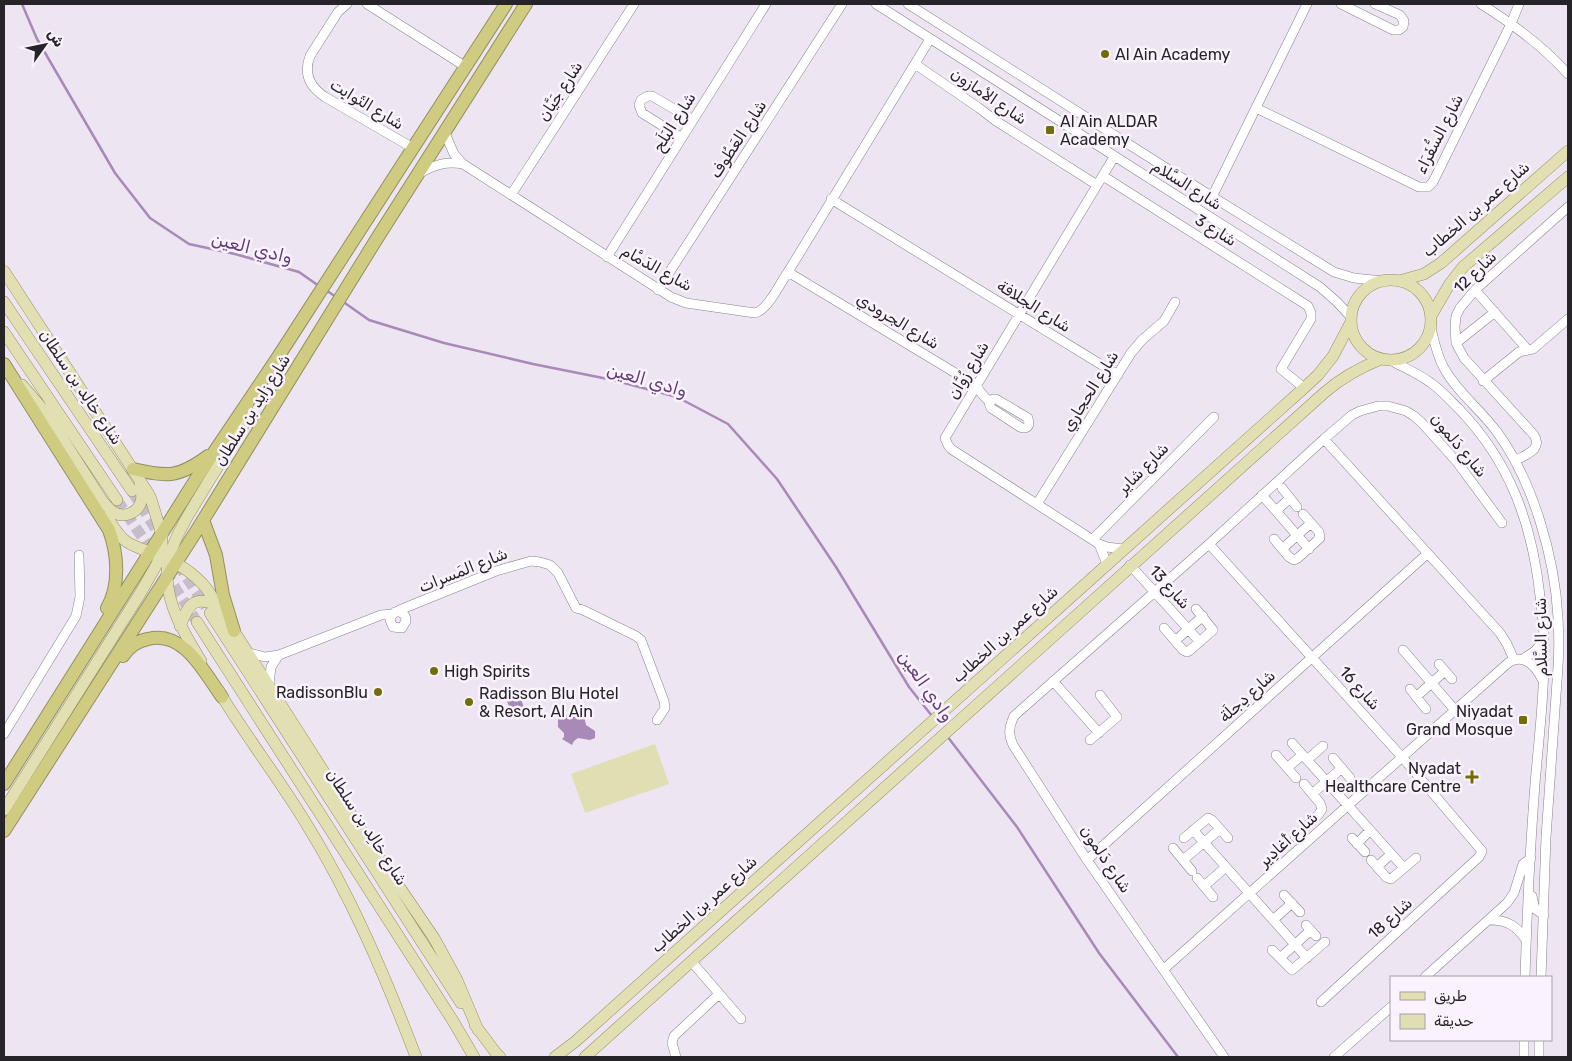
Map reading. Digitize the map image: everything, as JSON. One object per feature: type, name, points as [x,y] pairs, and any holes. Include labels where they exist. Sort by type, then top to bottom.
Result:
[{"type":"highway","name":"شارع زايد بن سلطان","points":[[4,831],[167,577],[162,535],[506,4]]},
{"type":"highway","name":"شارع زايد بن سلطان","points":[[4,784],[34,735],[164,558],[203,520],[444,131],[526,4]]},
{"type":"highway","points":[[4,364],[109,530],[116,568],[114,591],[109,606],[46,706],[34,735]]},
{"type":"highway","points":[[136,474],[173,475],[191,468],[216,451]]},
{"type":"highway","points":[[203,520],[216,555],[223,595],[234,631]]},
{"type":"highway","points":[[52,755],[77,729],[126,652],[140,640],[162,638],[179,643],[196,660],[222,697]]},
{"type":"main road","name":"شارع عمر بن الخطاب","points":[[1400,281],[1424,274],[1451,255],[1568,150]]},
{"type":"main road","points":[[1431,316],[1449,285],[1463,268],[1568,177]]},
{"type":"main road","points":[[4,271],[136,474],[151,500],[162,535]]},
{"type":"main road","points":[[1382,281],[1400,281],[1409,284],[1421,294],[1429,306],[1431,328],[1426,341],[1417,352],[1405,358],[1386,360],[1369,354],[1360,346],[1353,335],[1351,320],[1353,307],[1361,294],[1372,284],[1382,281]]},
{"type":"main road","name":"شارع خالِد بن سلطان","points":[[4,302],[132,491]]},
{"type":"main road","name":"شارع عمر بن الخطاب","points":[[555,1057],[576,1041],[1304,388],[1318,375],[1333,356],[1351,320]]},
{"type":"main road","name":"شارع خالِد بن سلطان","points":[[4,332],[117,500]]},
{"type":"main road","points":[[4,356],[115,529],[127,542],[192,573],[200,580],[214,610]]},
{"type":"main road","name":"شارع عمر بن الخطاب","points":[[585,1057],[1335,382],[1355,370],[1386,360]]},
{"type":"main road","points":[[22,385],[46,413],[101,499],[112,511],[126,515],[139,507],[142,497],[136,474]]},
{"type":"main road","points":[[4,810],[164,558],[243,426],[247,403]]},
{"type":"main road","points":[[167,577],[169,592],[180,626],[222,697],[304,820],[327,860],[379,964],[416,1057]]},
{"type":"main road","points":[[180,626],[191,604],[197,601],[208,601],[234,631],[368,842],[434,938],[458,980],[478,1030]]},
{"type":"main road","name":"شارع خالِد بن سلطان","points":[[214,610],[478,1030],[500,1057]]},
{"type":"main road","name":"شارع خالِد بن سلطان","points":[[197,622],[453,1021],[474,1057]]},
{"type":"street","name":"شارع الثَوابِت","points":[[346,4],[338,12],[310,56],[307,70],[311,84],[325,97],[413,148]]},
{"type":"street","points":[[367,4],[466,67]]},
{"type":"street","name":"شارع جَيَّان","points":[[511,195],[634,4]]},
{"type":"street","name":"شارع البَلَح","points":[[606,257],[766,4]]},
{"type":"street","name":"شارع العَطُوف","points":[[658,290],[842,4]]},
{"type":"street","name":"شارع السَّلام","points":[[876,4],[1320,287],[1337,302],[1351,320]]},
{"type":"street","name":"شارع السَّلام","points":[[908,4],[1334,272],[1354,278],[1382,281]]},
{"type":"street","points":[[1212,196],[1307,4]]},
{"type":"street","points":[[1341,4],[1394,30],[1399,30],[1403,27],[1404,21],[1400,15],[1376,4]]},
{"type":"street","points":[[1481,4],[1511,24],[1550,56],[1568,74]]},
{"type":"street","name":"شارع السُّفَرَاء","points":[[1256,108],[1420,187],[1428,187],[1433,182],[1519,4]]},
{"type":"street","name":"شارع الدَمَّام","points":[[444,131],[454,154],[463,164],[658,290],[686,304],[755,313],[765,307],[788,272],[930,38]]},
{"type":"street","name":"شارع الأمازون","points":[[915,64],[996,121],[1098,185]]},
{"type":"street","points":[[682,138],[642,113],[639,105],[641,100],[644,97],[652,96],[693,120]]},
{"type":"street","name":"شارع زُوَّان","points":[[1114,157],[945,438],[948,446],[958,454],[1096,542],[1107,547],[1123,549]]},
{"type":"street","points":[[417,175],[446,162],[463,164]]},
{"type":"street","name":"شارع 3","points":[[1103,176],[1308,306],[1312,313],[1311,319],[1281,368],[1304,388]]},
{"type":"street","name":"شارع الجلافة","points":[[831,199],[1118,375]]},
{"type":"street","name":"شارع 12","points":[[1456,343],[1454,327],[1460,308],[1475,290],[1568,206]]},
{"type":"street","name":"شارع الجرودي","points":[[788,272],[976,387],[981,395],[990,401]]},
{"type":"street","points":[[1475,290],[1528,350]]},
{"type":"street","name":"شارع الحجاري","points":[[1037,504],[1137,345],[1164,321],[1175,302]]},
{"type":"street","points":[[1495,312],[1456,343],[1464,358],[1483,381],[1534,435],[1537,441],[1536,446],[1532,451],[1515,461]]},
{"type":"street","points":[[1483,381],[1519,352],[1533,349],[1568,319]]},
{"type":"street","name":"شارع السَّلام","points":[[1431,328],[1441,361],[1451,380],[1497,432],[1515,461],[1531,497],[1543,533],[1555,589],[1558,618],[1558,668],[1546,837],[1541,976]]},
{"type":"street","name":"شارع السَّلام","points":[[1386,360],[1418,374],[1440,390],[1474,425],[1500,463],[1519,501],[1529,533],[1538,576],[1544,640],[1525,976]]},
{"type":"street","name":"شارع دَلمون","points":[[1224,1057],[1087,860],[1009,737],[1009,730],[1014,716],[1209,544],[1324,439],[1352,415],[1369,408],[1388,406],[1406,411],[1421,422],[1457,462],[1502,524]]},
{"type":"street","name":"شارع شاير","points":[[1096,542],[1214,417]]},
{"type":"street","points":[[1324,439],[1500,633],[1519,659],[1533,665],[1543,679]]},
{"type":"street","points":[[1274,539],[1289,557],[1294,560],[1309,549],[1321,536],[1282,488]]},
{"type":"street","points":[[1262,495],[1309,549]]},
{"type":"street","points":[[1276,511],[1290,498]]},
{"type":"street","points":[[1282,549],[1311,523]]},
{"type":"street","points":[[1096,542],[1107,564]]},
{"type":"street","name":"شارع 16","points":[[1209,544],[1402,757],[1480,848],[1482,853],[1480,857]]},
{"type":"street","name":"شارع دِجلَة","points":[[1087,860],[1427,554]]},
{"type":"street","points":[[4,734],[76,616],[80,597],[79,555]]},
{"type":"street","name":"شارع المَسرات","points":[[249,653],[265,657],[279,655],[380,615],[393,616],[496,571],[524,562],[540,562],[550,565],[558,572],[576,608],[627,631],[641,640],[664,701],[665,708],[657,720]]},
{"type":"street","name":"شارع 13","points":[[1130,565],[1200,642],[1213,630],[1196,609]]},
{"type":"street","name":"شارع المَسرات","points":[[406,621],[416,605]]},
{"type":"street","points":[[403,614],[406,621],[404,626],[394,627],[393,616],[403,614]]},
{"type":"street","name":"شارع 13","points":[[1164,628],[1175,641],[1203,616]]},
{"type":"street","name":"شارع أَغادِير","points":[[1164,969],[1504,666],[1535,651],[1544,640]]},
{"type":"street","points":[[1175,641],[1187,652],[1200,642]]},
{"type":"street","points":[[1403,650],[1454,710]]},
{"type":"street","points":[[269,684],[271,667],[279,655]]},
{"type":"street","points":[[1416,697],[1431,683],[1442,667],[1452,678]]},
{"type":"street","points":[[1053,681],[1098,733]]},
{"type":"street","points":[[1410,689],[1426,708]]},
{"type":"street","points":[[1090,740],[1117,717],[1100,694]]},
{"type":"street","points":[[1292,743],[1404,868]]},
{"type":"street","points":[[1287,768],[1304,757],[1325,749],[1350,778]]},
{"type":"street","points":[[1276,755],[1296,778]]},
{"type":"street","points":[[1312,794],[1342,768]]},
{"type":"street","points":[[1295,837],[1321,812],[1322,806],[1304,784]]},
{"type":"street","points":[[1184,838],[1208,818],[1228,838]]},
{"type":"street","points":[[1183,860],[1220,829]]},
{"type":"street","points":[[1193,830],[1307,958]]},
{"type":"street","points":[[1364,852],[1354,841],[1370,830]]},
{"type":"street","points":[[1173,848],[1213,897]]},
{"type":"street","points":[[1391,854],[1374,863],[1386,877],[1391,878],[1416,858]]},
{"type":"street","name":"شارع 18","points":[[1321,1002],[1480,857]]},
{"type":"street","points":[[1426,976],[1507,903],[1514,893],[1523,864],[1531,858]]},
{"type":"street","points":[[1204,886],[1226,867]]},
{"type":"street","points":[[1529,886],[1533,906],[1536,911],[1544,915]]},
{"type":"street","points":[[1284,894],[1300,912]]},
{"type":"street","points":[[1274,920],[1292,904]]},
{"type":"street","points":[[1490,920],[1499,920],[1515,927],[1526,936],[1533,921],[1544,915]]},
{"type":"street","points":[[1280,958],[1311,931]]},
{"type":"street","points":[[1272,950],[1292,970],[1325,942]]},
{"type":"street","points":[[691,960],[740,1019]]},
{"type":"street","points":[[676,1057],[672,1043],[674,1036],[719,994]]},
{"type":"street","points":[[1334,1057],[1390,1008]]},
{"type":"street","points":[[1524,1041],[1524,1057]]},
{"type":"street","points":[[1539,1041],[1539,1057]]},
{"type":"green space","points":[[655,744],[669,784],[585,813],[571,774]]},
{"type":"shaded area","points":[[517,688],[526,713],[513,718],[504,692]]},
{"type":"shaded area","points":[[571,713],[575,717],[580,714],[584,716],[586,725],[595,731],[595,738],[590,740],[578,738],[572,745],[562,739],[564,733],[558,727],[558,715],[561,714],[563,716]]},
{"type":"waterway","name":"وادي العين","points":[[22,4],[37,39],[115,173],[150,218],[189,244],[235,254],[299,272],[319,286]]},
{"type":"waterway","name":"وادي العين","points":[[326,290],[336,297]]},
{"type":"waterway","name":"وادي العين","points":[[342,301],[369,320],[444,343],[613,380],[677,397],[728,424],[777,479],[836,567],[909,687],[932,716]]},
{"type":"waterway","name":"وادي العين","points":[[947,736],[1017,827],[1099,953],[1178,1057]]},
{"type":"tunnel","points":[[132,491],[160,536]]},
{"type":"tunnel","points":[[117,500],[155,556]]},
{"type":"tunnel","points":[[178,564],[206,607]]},
{"type":"tunnel","points":[[165,572],[197,622]]},
{"type":"place","name":"Al Ain Academy","points":[[1105,54]]},
{"type":"place","name":"Al Ain ALDAR Academy","points":[[1050,130]]},
{"type":"place","name":"High Spirits","points":[[434,671]]},
{"type":"place","name":"RadissonBlu","points":[[378,692]]},
{"type":"place","name":"Radisson Blu Hotel & Resort, Al Ain","points":[[469,702]]},
{"type":"place","name":"Niyadat Grand Mosque","points":[[1523,720]]},
{"type":"place","name":"Nyadat Healthcare Centre","points":[[1472,777]]}]
